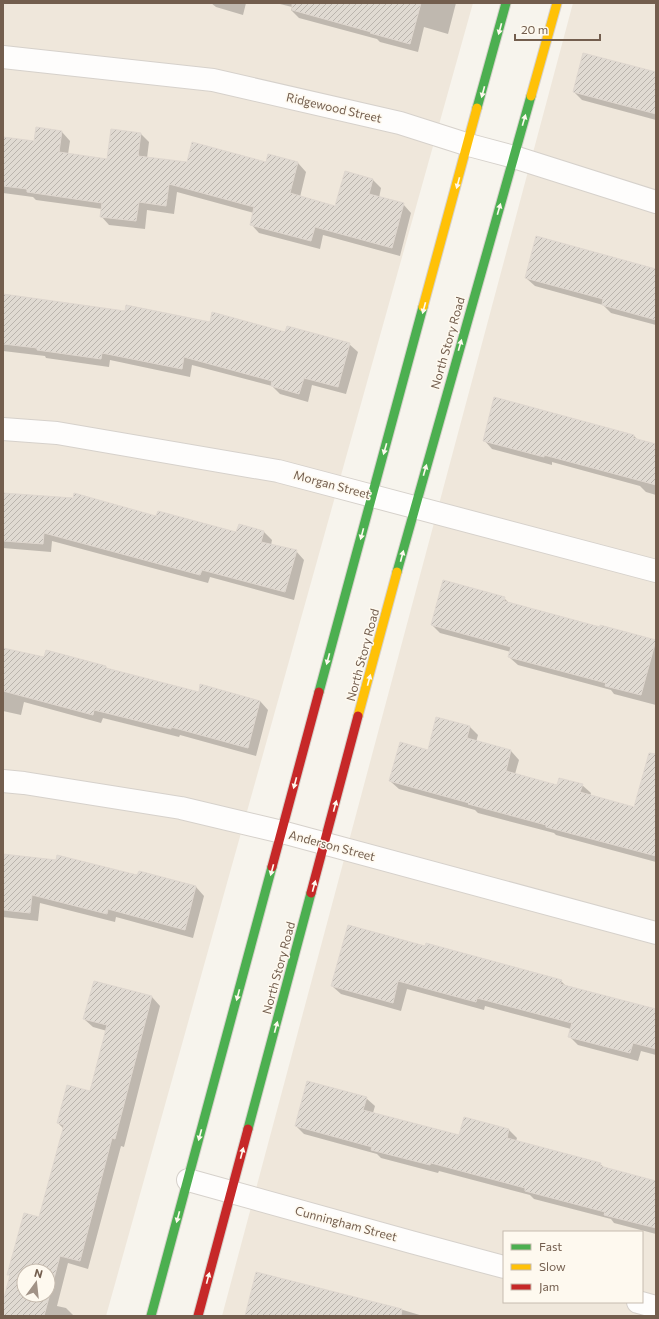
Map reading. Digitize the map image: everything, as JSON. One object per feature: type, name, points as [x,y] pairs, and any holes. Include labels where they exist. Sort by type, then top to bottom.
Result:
[{"type":"main road","points":[[151,1316],[506,3]]},
{"type":"main road","name":"North Story Road","points":[[198,1316],[414,507],[557,3]]},
{"type":"street","name":"Ridgewood Street","points":[[3,57],[213,80],[400,123],[656,202]]},
{"type":"street","name":"Morgan Street","points":[[3,429],[58,433],[278,471],[656,571]]},
{"type":"street","name":"Anderson Street","points":[[3,781],[24,782],[181,808],[282,832],[656,933]]},
{"type":"street","name":"Cunningham Street","points":[[188,1180],[503,1267]]},
{"type":"street","points":[[642,1303],[656,1307]]},
{"type":"shaded area","points":[[3,3],[473,3],[106,1316],[3,1316]]},
{"type":"shaded area","points":[[573,3],[656,3],[656,1316],[222,1316]]},
{"type":"building","points":[[292,3],[421,3],[410,44],[292,10]]},
{"type":"building","points":[[583,53],[656,72],[656,114],[573,92]]},
{"type":"building","points":[[36,127],[62,131],[59,152],[107,159],[111,129],[141,133],[138,156],[187,162],[192,142],[266,162],[268,154],[298,162],[290,193],[335,206],[345,171],[373,179],[369,194],[404,203],[392,248],[315,227],[311,241],[250,225],[254,207],[169,184],[166,206],[139,202],[136,221],[100,217],[102,203],[27,192],[27,189],[3,186],[3,137],[34,141]]},
{"type":"building","points":[[536,236],[656,269],[656,320],[602,305],[603,299],[525,278]]},
{"type":"building","points":[[3,294],[125,311],[126,305],[210,322],[212,312],[285,332],[287,326],[350,343],[338,387],[304,378],[299,394],[271,386],[272,381],[184,357],[182,369],[102,353],[101,359],[3,344]]},
{"type":"building","points":[[494,397],[634,435],[633,438],[656,444],[656,485],[544,455],[544,457],[483,441]]},
{"type":"building","points":[[3,493],[73,498],[74,493],[156,516],[158,511],[236,532],[239,524],[264,531],[261,542],[297,550],[285,592],[202,570],[200,575],[44,533],[43,544],[3,541]]},
{"type":"building","points":[[443,580],[505,597],[504,601],[600,627],[600,625],[656,640],[641,695],[605,686],[606,683],[508,657],[511,647],[431,625]]},
{"type":"building","points":[[3,648],[44,657],[46,650],[106,666],[106,668],[199,692],[200,684],[260,701],[248,748],[171,727],[171,729],[94,710],[93,715],[3,691]]},
{"type":"building","points":[[436,717],[470,726],[467,738],[511,750],[506,771],[557,785],[559,778],[583,784],[580,792],[634,807],[649,753],[656,754],[656,856],[546,827],[546,825],[389,781],[400,742],[428,750]]},
{"type":"building","points":[[3,854],[56,860],[57,855],[137,875],[139,871],[196,886],[185,930],[108,909],[107,914],[32,895],[30,913],[3,910]]},
{"type":"building","points":[[348,925],[425,946],[426,943],[562,980],[560,984],[656,1009],[656,1049],[633,1043],[630,1053],[568,1037],[572,1023],[477,998],[476,1002],[398,981],[393,1003],[331,986]]},
{"type":"building","points":[[94,981],[152,996],[115,1139],[112,1138],[80,1261],[60,1256],[56,1271],[56,1263],[16,1263],[16,1303],[47,1303],[44,1316],[3,1316],[3,1302],[10,1275],[7,1275],[24,1213],[39,1217],[64,1125],[57,1123],[67,1085],[90,1091],[107,1025],[83,1019]]},
{"type":"building","points":[[307,1081],[367,1097],[363,1110],[459,1135],[464,1117],[509,1129],[507,1138],[601,1163],[600,1166],[656,1181],[656,1228],[604,1215],[605,1212],[525,1191],[525,1188],[431,1163],[430,1165],[371,1150],[372,1147],[295,1126]]},
{"type":"building","points":[[256,1272],[402,1309],[401,1316],[245,1316]]},
{"type":"traffic: fast","points":[[477,108],[506,3]]},
{"type":"traffic: fast","points":[[397,572],[531,96]]},
{"type":"traffic: fast","points":[[319,692],[423,307]]},
{"type":"traffic: fast","points":[[151,1316],[272,867]]},
{"type":"traffic: fast","points":[[248,1129],[311,893]]},
{"type":"traffic: slow","points":[[531,96],[557,3]]},
{"type":"traffic: slow","points":[[423,307],[477,108]]},
{"type":"traffic: slow","points":[[358,716],[397,572]]},
{"type":"traffic: jam","points":[[272,867],[319,692]]},
{"type":"traffic: jam","points":[[311,893],[358,716]]},
{"type":"traffic: jam","points":[[198,1316],[248,1129]]}]
